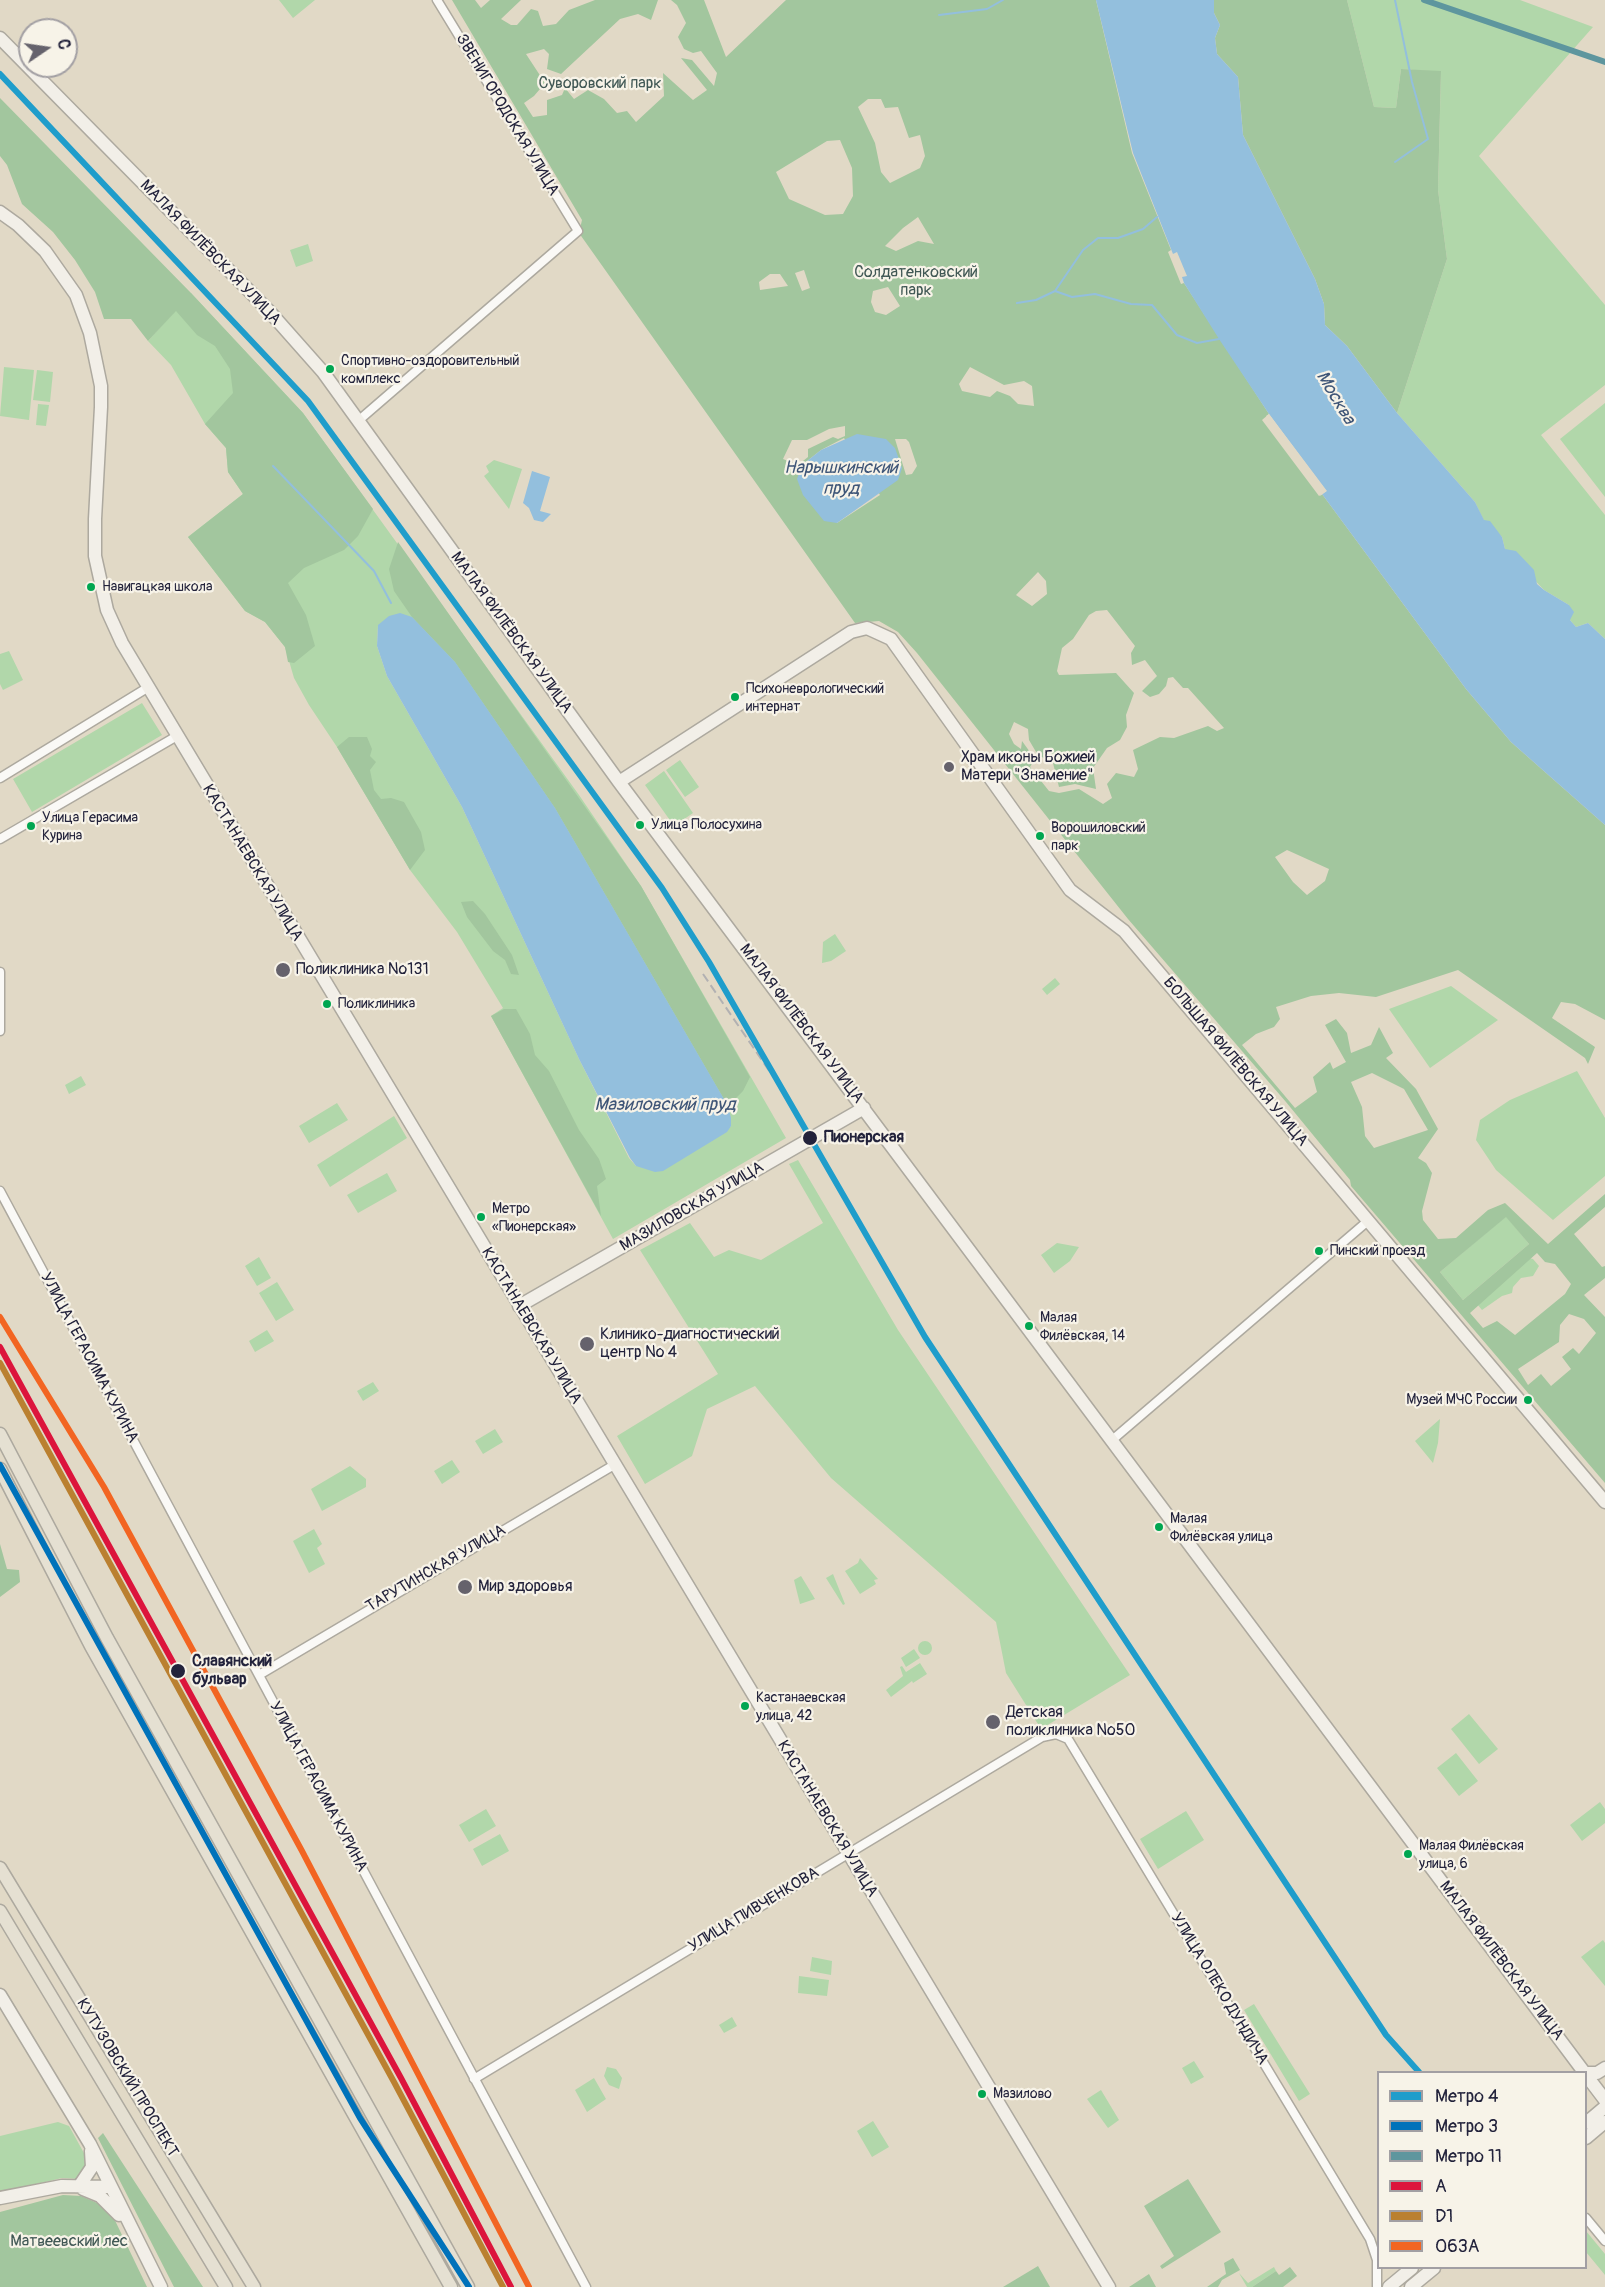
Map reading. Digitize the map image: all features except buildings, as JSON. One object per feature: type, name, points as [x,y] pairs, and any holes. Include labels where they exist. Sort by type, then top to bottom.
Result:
[{"type":"main road","points":[[0,1434],[107,1638],[468,2287]]},
{"type":"main road","points":[[0,1468],[91,1646],[451,2287]]},
{"type":"main road","name":"КУТУЗОВСКИЙ ПРОСПЕКТ","points":[[0,1868],[254,2287]]},
{"type":"main road","name":"КУТУЗОВСКИЙ ПРОСПЕКТ","points":[[0,1911],[226,2287]]},
{"type":"street","name":"ЗВЕНИГОРОДСКАЯ УЛИЦА","points":[[358,421],[578,231],[437,0]]},
{"type":"street","name":"МАЛАЯ ФИЛЁВСКАЯ УЛИЦА","points":[[0,38],[269,312],[323,372],[619,782],[1583,2071]]},
{"type":"street","name":"КАСТАНАЕВСКАЯ УЛИЦА","points":[[0,212],[18,225],[45,251],[76,295],[90,333],[97,359],[102,407],[95,556],[103,594],[113,625],[147,688],[1108,2287]]},
{"type":"street","name":"БОЛЬШАЯ ФИЛЁВСКАЯ УЛИЦА","points":[[619,782],[851,632],[867,628],[891,639],[1070,890],[1124,931],[1605,1502]]},
{"type":"street","points":[[0,778],[147,688]]},
{"type":"street","points":[[0,839],[177,736]]},
{"type":"street","points":[[0,972],[0,1031]]},
{"type":"street","name":"МАЗИЛОВСКАЯ УЛИЦА","points":[[519,1306],[864,1108]]},
{"type":"street","name":"УЛИЦА ГЕРАСИМА КУРИНА","points":[[0,1191],[586,2287]]},
{"type":"street","points":[[1111,1441],[1369,1220]]},
{"type":"street","name":"ТАРУТИНСКАЯ УЛИЦА","points":[[259,1675],[614,1465]]},
{"type":"street","name":"УЛИЦА ПИВЧЕНКОВА","points":[[474,2079],[1042,1737],[1056,1734],[1068,1739]]},
{"type":"street","name":"УЛИЦА ОЛЕКО ДУНДИЧА","points":[[1068,1739],[1370,2239],[1377,2260],[1377,2287]]},
{"type":"street","points":[[0,1995],[90,2144],[161,2287]]},
{"type":"street","points":[[1587,2073],[1597,2073],[1605,2068]]},
{"type":"street","name":"МАЛАЯ ФИЛЁВСКАЯ УЛИЦА","points":[[1587,2077],[1605,2100]]},
{"type":"street","points":[[1587,2122],[1605,2107]]},
{"type":"street","points":[[1587,2137],[1605,2122]]},
{"type":"street","points":[[76,2185],[92,2167],[90,2144]]},
{"type":"street","points":[[76,2185],[100,2196],[131,2230]]},
{"type":"street","points":[[0,2198],[76,2185],[111,2187]]},
{"type":"street","points":[[1587,2219],[1605,2241]]},
{"type":"street","name":"УЛИЦА ОЛЕКО ДУНДИЧА","points":[[1370,2239],[1377,2246]]},
{"type":"street","points":[[1389,2287],[1411,2269]]},
{"type":"street","points":[[1411,2287],[1433,2269]]},
{"type":"street","points":[[1428,2287],[1434,2269]]},
{"type":"green space","points":[[279,0],[315,0],[293,18]]},
{"type":"green space","name":"Солдатенковский парк","points":[[452,0],[475,0],[481,8],[490,0],[521,0],[501,19],[511,25],[517,25],[531,9],[538,11],[543,26],[556,24],[569,10],[595,0],[658,0],[651,20],[638,14],[620,19],[561,74],[547,69],[549,54],[544,49],[526,54],[545,83],[534,96],[524,103],[533,117],[547,115],[547,100],[562,95],[565,88],[574,99],[588,90],[604,99],[617,113],[627,111],[636,122],[664,96],[663,73],[693,100],[707,90],[681,58],[692,60],[714,86],[717,73],[701,51],[693,53],[684,49],[678,37],[686,23],[677,5],[671,0],[704,0],[726,57],[786,0],[1096,0],[1132,153],[1171,250],[1168,252],[1181,284],[1184,283],[1269,414],[1262,420],[1319,496],[1322,494],[1466,689],[1511,742],[1605,825],[1605,1020],[1575,1004],[1561,1002],[1552,1018],[1595,1047],[1588,1064],[1585,1058],[1458,970],[1376,997],[1339,993],[1311,996],[1276,1007],[1280,1019],[1274,1027],[1256,1034],[1242,1045],[1295,1108],[1317,1092],[1313,1077],[1330,1062],[1333,1069],[1346,1062],[1325,1025],[1336,1019],[1347,1033],[1351,1053],[1371,1045],[1379,1027],[1393,1053],[1386,1058],[1416,1089],[1438,1129],[1418,1158],[1426,1163],[1432,1173],[1422,1211],[1423,1220],[1438,1239],[1456,1238],[1488,1210],[1505,1203],[1548,1244],[1605,1194],[1605,1207],[1574,1234],[1602,1267],[1605,1266],[1605,1278],[1584,1295],[1605,1317],[1605,1483],[1351,1186],[1350,1180],[1286,1102],[1128,919],[917,653],[898,632],[879,621],[855,623],[579,233],[582,220]],"holes":[[[868,99],[881,99],[885,108],[898,107],[909,138],[920,135],[925,156],[920,168],[890,183],[881,172],[875,143],[858,107]],[[840,140],[852,168],[853,196],[843,214],[825,215],[789,199],[776,172],[827,141]],[[918,217],[934,244],[918,241],[896,251],[885,246]],[[804,270],[810,288],[802,291],[795,273]],[[770,274],[780,274],[788,286],[760,290],[759,282]],[[888,287],[900,306],[886,315],[875,312],[871,302],[873,291]],[[970,367],[1004,385],[1024,381],[1032,386],[1034,406],[1018,404],[1010,396],[997,391],[990,397],[962,391],[959,384]],[[845,426],[845,436],[838,439],[833,437],[808,449],[808,457],[798,465],[783,459],[792,440],[807,440],[829,429]],[[844,438],[880,495],[837,523],[802,465],[821,450]],[[895,439],[906,439],[909,442],[917,466],[912,474],[906,475]],[[1038,572],[1046,581],[1047,594],[1032,606],[1016,595]],[[1107,610],[1135,646],[1131,653],[1132,665],[1145,660],[1157,676],[1142,691],[1150,697],[1159,694],[1166,686],[1168,678],[1173,677],[1183,688],[1188,688],[1224,728],[1217,731],[1208,726],[1174,738],[1160,737],[1133,750],[1138,769],[1134,777],[1116,773],[1107,784],[1112,798],[1103,804],[1079,789],[1059,793],[1049,791],[1030,767],[1035,759],[1022,741],[1021,749],[1014,744],[1009,734],[1014,722],[1028,729],[1029,740],[1039,757],[1052,759],[1059,787],[1075,784],[1096,789],[1093,768],[1107,748],[1120,740],[1127,727],[1126,715],[1134,693],[1116,673],[1059,675],[1057,671],[1062,648],[1073,639],[1089,615],[1096,611]],[[1287,850],[1329,869],[1325,881],[1307,895],[1293,882],[1275,857]],[[1372,1073],[1404,1089],[1428,1130],[1374,1148],[1365,1136],[1362,1107],[1351,1082]],[[1506,1217],[1529,1244],[1463,1300],[1440,1272]],[[1537,1253],[1545,1262],[1555,1264],[1571,1284],[1565,1294],[1515,1335],[1497,1321],[1483,1328],[1470,1313]],[[1569,1314],[1584,1319],[1596,1333],[1579,1354],[1573,1348],[1562,1357],[1571,1369],[1551,1386],[1541,1374],[1528,1385],[1518,1369],[1559,1342],[1560,1325]]]},
{"type":"green space","points":[[1214,0],[1347,0],[1374,107],[1396,108],[1401,69],[1441,71],[1438,190],[1447,259],[1397,413],[1347,346],[1325,325],[1324,304],[1315,279],[1243,135],[1238,77],[1217,54],[1215,38],[1220,25],[1214,13]]},
{"type":"green space","points":[[1347,0],[1520,0],[1593,27],[1479,156],[1605,305],[1605,385],[1541,435],[1605,515],[1605,639],[1588,623],[1576,627],[1570,620],[1569,605],[1544,590],[1505,549],[1502,537],[1484,521],[1475,502],[1397,413],[1447,259],[1438,190],[1441,72],[1401,69],[1396,108],[1374,107]]},
{"type":"green space","points":[[0,98],[191,293],[303,413],[373,509],[358,536],[344,550],[304,568],[288,583],[306,615],[315,646],[294,663],[288,662],[285,647],[265,622],[245,611],[188,537],[243,494],[228,472],[226,448],[205,424],[233,393],[230,369],[215,346],[197,335],[176,311],[148,341],[131,319],[104,319],[95,292],[75,260],[53,232],[22,204],[7,165],[0,156]]},
{"type":"green space","points":[[308,244],[313,261],[296,267],[290,250]]},
{"type":"green space","points":[[191,293],[303,413],[579,795],[641,886],[786,1138],[613,1239],[491,1016],[503,1008],[457,932],[410,870],[337,747],[309,705],[294,678],[285,647],[265,622],[245,611],[188,537],[243,494],[228,472],[226,448],[205,424],[171,365],[148,341]],"holes":[[[378,625],[728,1106],[731,1126],[636,1166],[629,1158],[579,1059],[462,807],[387,676],[377,646]]]},
{"type":"green space","points":[[4,367],[34,370],[29,420],[0,416]]},
{"type":"green space","points":[[37,370],[53,372],[50,402],[33,400]]},
{"type":"green space","points":[[1605,403],[1605,497],[1560,439]]},
{"type":"green space","points":[[38,404],[49,405],[46,426],[36,425]]},
{"type":"green space","points":[[494,460],[522,469],[509,509],[484,476],[489,472],[486,466]]},
{"type":"green space","points":[[398,542],[641,886],[750,1077],[743,1091],[728,1106],[555,808],[455,662],[412,617],[394,591],[389,569]]},
{"type":"green space","points":[[9,651],[23,680],[3,690],[0,684],[0,654]]},
{"type":"green space","points":[[142,703],[162,735],[32,812],[13,779]]},
{"type":"green space","points":[[349,737],[367,737],[372,749],[370,756],[376,762],[370,770],[374,790],[381,799],[391,798],[404,802],[421,832],[425,850],[410,870],[337,747]]},
{"type":"green space","points":[[680,760],[699,787],[685,797],[666,770]]},
{"type":"green space","points":[[664,771],[693,813],[674,826],[645,785]]},
{"type":"green space","points":[[473,901],[485,914],[512,955],[519,975],[511,974],[505,960],[493,951],[467,917],[461,902]]},
{"type":"green space","points":[[835,934],[846,951],[831,961],[822,963],[823,942]]},
{"type":"green space","points":[[1055,978],[1060,984],[1047,995],[1042,989]]},
{"type":"green space","points":[[1451,986],[1498,1020],[1430,1068],[1389,1009]]},
{"type":"green space","points":[[504,1009],[516,1009],[530,1034],[535,1055],[549,1071],[579,1130],[599,1159],[606,1179],[597,1186],[601,1216],[491,1016]]},
{"type":"green space","points":[[1577,1071],[1605,1118],[1605,1176],[1553,1220],[1496,1170],[1476,1140],[1480,1120],[1510,1100]]},
{"type":"green space","points":[[81,1076],[86,1085],[69,1094],[65,1085]]},
{"type":"green space","points":[[337,1103],[348,1120],[309,1143],[299,1126]]},
{"type":"green space","points":[[394,1116],[407,1138],[330,1187],[317,1165]]},
{"type":"green space","points":[[798,1160],[898,1330],[1130,1675],[1041,1729],[1006,1673],[996,1622],[831,1478],[755,1386],[707,1409],[692,1456],[645,1484],[617,1436],[718,1374],[640,1250],[690,1223],[714,1257],[729,1250],[761,1260],[823,1223],[789,1164]]},
{"type":"green space","points":[[387,1173],[397,1191],[358,1213],[347,1195]]},
{"type":"green space","points":[[1506,1216],[1529,1244],[1463,1300],[1440,1272]]},
{"type":"green space","points":[[1057,1243],[1079,1247],[1070,1261],[1054,1273],[1041,1255]]},
{"type":"green space","points":[[259,1257],[271,1278],[257,1286],[245,1266]]},
{"type":"green space","points":[[1529,1258],[1539,1266],[1533,1276],[1521,1278],[1513,1287],[1512,1293],[1502,1296],[1482,1310],[1477,1304]]},
{"type":"green space","points":[[277,1282],[294,1310],[276,1321],[259,1293]]},
{"type":"green space","points":[[267,1330],[274,1341],[255,1352],[249,1341]]},
{"type":"green space","points":[[373,1382],[379,1391],[363,1401],[357,1391]]},
{"type":"green space","points":[[1440,1419],[1438,1443],[1433,1463],[1415,1441]]},
{"type":"green space","points":[[495,1429],[503,1442],[483,1454],[475,1441]]},
{"type":"green space","points":[[452,1460],[460,1472],[442,1484],[434,1471]]},
{"type":"green space","points":[[350,1466],[366,1479],[366,1487],[322,1511],[311,1489]]},
{"type":"green space","points":[[314,1529],[322,1544],[317,1548],[325,1564],[309,1573],[293,1541]]},
{"type":"green space","points":[[0,1544],[7,1569],[19,1570],[20,1582],[0,1597]]},
{"type":"green space","points":[[860,1558],[878,1579],[874,1580],[876,1584],[860,1594],[845,1571],[858,1563]]},
{"type":"green space","points":[[833,1574],[845,1604],[843,1605],[826,1578]]},
{"type":"green space","points":[[801,1576],[815,1599],[800,1604],[794,1580]]},
{"type":"green space","points":[[922,1641],[928,1641],[932,1648],[928,1655],[922,1655],[918,1651],[918,1645]]},
{"type":"green space","points":[[914,1649],[920,1658],[906,1667],[901,1658]]},
{"type":"green space","points":[[920,1663],[927,1674],[913,1683],[912,1681],[891,1697],[886,1690],[903,1676],[900,1667],[902,1666],[906,1672]]},
{"type":"green space","points":[[1469,1714],[1498,1749],[1479,1764],[1451,1729]]},
{"type":"green space","points":[[1456,1753],[1478,1781],[1459,1796],[1437,1768]]},
{"type":"green space","points":[[1600,1802],[1605,1809],[1605,1823],[1582,1841],[1570,1825]]},
{"type":"green space","points":[[486,1809],[496,1826],[469,1842],[459,1825]]},
{"type":"green space","points":[[1186,1811],[1204,1840],[1158,1869],[1140,1839]]},
{"type":"green space","points":[[500,1834],[509,1851],[482,1866],[473,1849]]},
{"type":"green space","points":[[1603,1940],[1605,1943],[1605,1986],[1581,1957]]},
{"type":"green space","points":[[812,1957],[832,1961],[831,1975],[810,1971]]},
{"type":"green space","points":[[799,1976],[829,1980],[827,1996],[798,1993]]},
{"type":"green space","points":[[1254,2004],[1310,2094],[1299,2101],[1244,2010]]},
{"type":"green space","points":[[732,2017],[737,2026],[724,2033],[719,2025]]},
{"type":"green space","points":[[1194,2061],[1204,2077],[1191,2084],[1182,2068]]},
{"type":"green space","points":[[607,2067],[616,2069],[622,2078],[619,2089],[609,2085],[604,2076]]},
{"type":"green space","points":[[594,2078],[606,2099],[587,2112],[575,2090]]},
{"type":"green space","points":[[1101,2090],[1119,2120],[1108,2128],[1087,2099]]},
{"type":"green space","points":[[873,2121],[889,2147],[872,2157],[857,2131]]},
{"type":"green space","points":[[58,2122],[69,2126],[90,2164],[79,2179],[62,2178],[0,2193],[0,2136]]},
{"type":"green space","points":[[103,2133],[203,2287],[174,2287],[98,2138]]},
{"type":"green space","points":[[1188,2179],[1221,2232],[1162,2269],[1160,2266],[1174,2256],[1144,2206]]},
{"type":"green space","name":"Матвеевский лес","points":[[63,2195],[81,2196],[109,2208],[147,2287],[0,2287],[0,2212]]},
{"type":"green space","points":[[1587,2232],[1605,2254],[1605,2275],[1587,2253]]},
{"type":"green space","points":[[1233,2258],[1240,2270],[1222,2280],[1218,2287],[1207,2287],[1226,2274],[1224,2263]]},
{"type":"green space","points":[[1038,2266],[1050,2287],[1003,2287]]},
{"type":"green space","points":[[1274,2267],[1276,2271],[1252,2287],[1247,2287],[1239,2273],[1248,2283]]},
{"type":"green space","points":[[1290,2267],[1297,2276],[1283,2287],[1252,2287],[1276,2271],[1279,2275]]},
{"type":"green space","points":[[1149,2274],[1156,2287],[1129,2287]]},
{"type":"water","name":"Москва","points":[[1096,0],[1214,0],[1214,13],[1220,25],[1215,38],[1217,54],[1238,77],[1243,135],[1315,279],[1324,304],[1325,325],[1347,346],[1397,413],[1475,502],[1484,520],[1490,521],[1502,537],[1505,549],[1516,551],[1534,570],[1537,584],[1569,605],[1574,612],[1570,620],[1576,627],[1588,623],[1605,639],[1605,825],[1511,742],[1466,689],[1322,494],[1326,491],[1269,414],[1184,283],[1182,277],[1187,276],[1177,252],[1173,254],[1133,153]]},
{"type":"water","name":"Нарышкинский пруд","points":[[857,434],[886,439],[895,448],[902,468],[898,480],[837,523],[824,521],[803,495],[797,479],[802,465],[821,450]]},
{"type":"water","points":[[532,471],[550,477],[540,511],[551,514],[543,522],[534,520],[529,508],[523,503]]},
{"type":"water","name":"Мазиловский пруд","points":[[400,613],[412,617],[455,662],[555,808],[728,1106],[731,1126],[727,1132],[663,1171],[655,1172],[636,1166],[630,1158],[579,1059],[462,807],[387,676],[377,646],[378,625],[389,616]]},
{"type":"pier","points":[[1269,414],[1327,491],[1320,496],[1322,491],[1266,416]]},
{"type":"waterway","points":[[939,15],[987,9],[1003,0]]},
{"type":"waterway","points":[[1395,0],[1412,82],[1428,139],[1395,162]]},
{"type":"waterway","points":[[1017,303],[1036,300],[1055,291],[1083,250],[1098,238],[1118,238],[1143,229],[1157,217]]},
{"type":"waterway","points":[[1055,291],[1072,297],[1095,294],[1131,304],[1152,305],[1177,335],[1197,343],[1219,339]]},
{"type":"waterway","points":[[273,466],[374,571],[391,603]]},
{"type":"railway","points":[[703,974],[770,1072]]},
{"type":"metro line","name":"11","points":[[1424,0],[1605,62]]},
{"type":"metro line","name":"4","points":[[0,74],[308,401],[662,888],[709,962],[925,1337],[1386,2035],[1418,2071]]},
{"type":"metro line","name":"3","points":[[0,1465],[360,2118],[469,2287]]},
{"type":"transit line","name":"063А","points":[[0,1317],[104,1487],[302,1851],[529,2287]]},
{"type":"transit line","name":"A","points":[[0,1347],[401,2078],[511,2287]]},
{"type":"transit line","name":"D1","points":[[0,1363],[394,2082],[503,2287]]},
{"type":"place","name":"Спортивно-оздоровительный комплекс","points":[[330,369]]},
{"type":"place","name":"Навигацкая школа","points":[[91,587]]},
{"type":"place","name":"Психоневрологический интернат","points":[[735,697]]},
{"type":"place","name":"Храм иконы Божией Матери \"Знамение\"","points":[[949,767]]},
{"type":"place","name":"Улица Полосухина","points":[[640,825]]},
{"type":"place","name":"Улица Герасима Курина","points":[[31,826]]},
{"type":"place","name":"Ворошиловский парк","points":[[1040,836]]},
{"type":"place","name":"Поликлиника №131","points":[[283,970]]},
{"type":"place","name":"Поликлиника","points":[[327,1004]]},
{"type":"place","name":"Пионерская","points":[[810,1138]]},
{"type":"place","name":"Метро «Пионерская»","points":[[481,1217]]},
{"type":"place","name":"Пинский проезд","points":[[1319,1251]]},
{"type":"place","name":"Малая Филёвская, 14","points":[[1029,1326]]},
{"type":"place","name":"Клинико-диагностический центр № 4","points":[[587,1344]]},
{"type":"place","name":"Музей МЧС России","points":[[1528,1400]]},
{"type":"place","name":"Малая Филёвская улица","points":[[1159,1527]]},
{"type":"place","name":"Мир здоровья","points":[[465,1587]]},
{"type":"place","name":"Славянский бульвар","points":[[178,1671]]},
{"type":"place","name":"Кастанаевская улица, 42","points":[[745,1706]]},
{"type":"place","name":"Детская поликлиника №50","points":[[993,1722]]},
{"type":"place","name":"Малая Филёвская улица, 6","points":[[1408,1854]]},
{"type":"place","name":"Мазилово","points":[[982,2094]]},
{"type":"park label","name":"Суворовский парк","points":[[600,84]]}]
